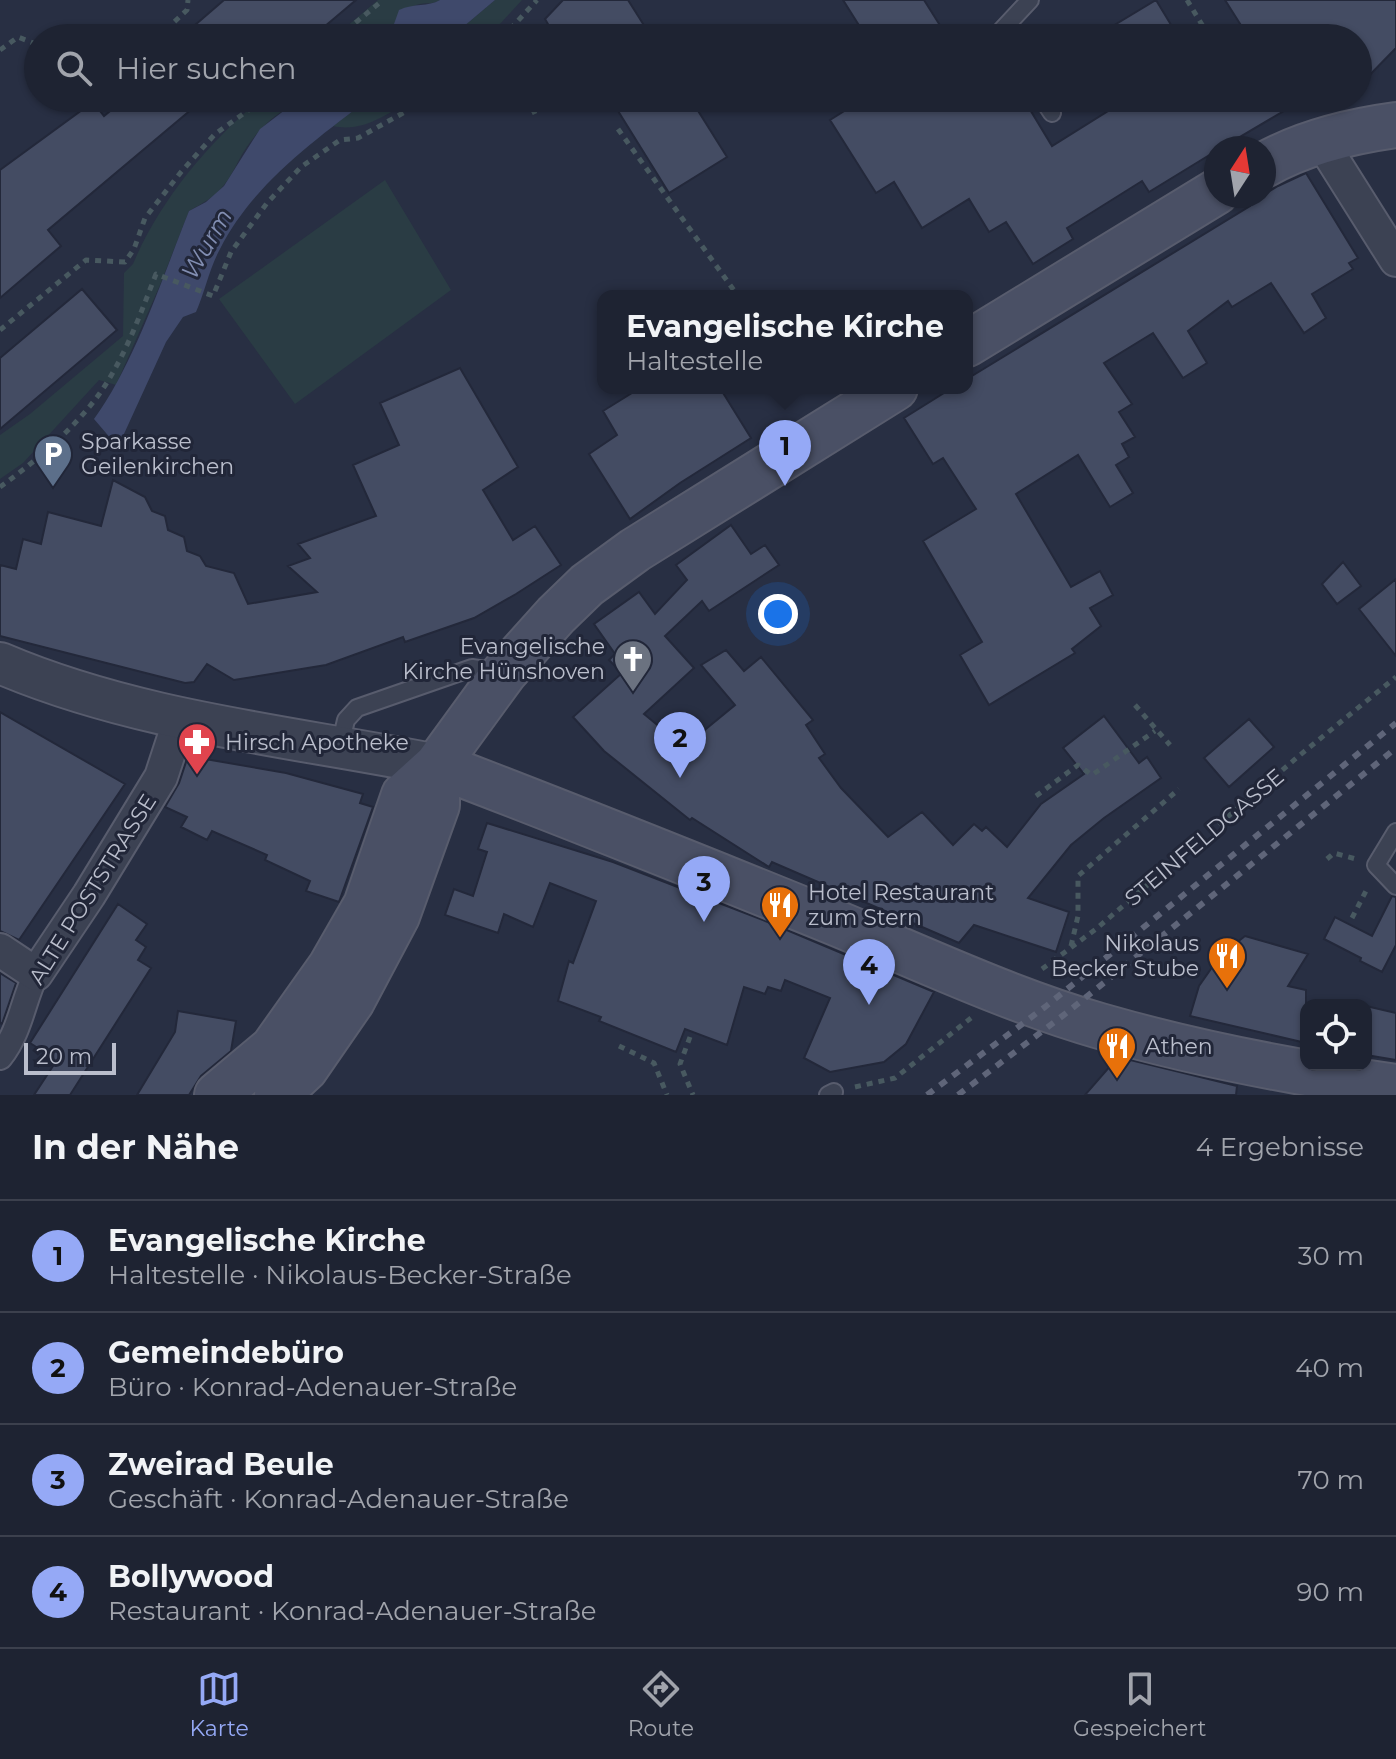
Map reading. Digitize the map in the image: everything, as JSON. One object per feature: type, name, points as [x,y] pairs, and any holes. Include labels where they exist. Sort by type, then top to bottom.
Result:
[{"type":"main road","points":[[1276,160],[1321,141],[1396,125]]},
{"type":"main road","points":[[973,340],[1204,199]]},
{"type":"main road","points":[[217,1095],[273,1048],[316,990],[366,905],[404,795],[437,765],[504,673],[576,595],[627,556],[885,394]]},
{"type":"main road","points":[[437,765],[588,821],[1009,994],[1099,1026],[1330,1078],[1396,1087]]},
{"type":"main road","points":[[277,1095],[305,1069],[352,1001],[397,916],[437,805],[437,765]]},
{"type":"street","points":[[1321,141],[1396,260]]},
{"type":"street","points":[[1,676],[180,719],[437,765]]},
{"type":"street","name":"ALTE POSTSTRASSE","points":[[0,1057],[21,1021],[26,995],[36,974],[89,895],[161,777],[180,719]]},
{"type":"street","points":[[0,950],[36,974]]},
{"type":"lane","points":[[1008,24],[1030,0]]},
{"type":"lane","points":[[340,746],[346,720],[357,708],[472,668],[504,673]]},
{"type":"lane","points":[[1396,832],[1380,869],[1396,886]]},
{"type":"path","points":[[172,24],[187,10],[188,0]]},
{"type":"path","points":[[354,24],[383,0]]},
{"type":"path","points":[[515,24],[537,0]]},
{"type":"path","points":[[1187,0],[1202,24]]},
{"type":"path","points":[[0,50],[18,37],[24,39]]},
{"type":"path","points":[[0,330],[86,260],[125,262],[134,249],[145,218],[181,172],[215,134],[246,112]]},
{"type":"path","points":[[0,487],[57,439],[99,393],[131,338],[156,274],[213,296],[231,252],[267,203],[301,167],[340,140],[358,138],[405,112]]},
{"type":"path","points":[[618,129],[734,290]]},
{"type":"path","name":"STEINFELDGASSE","points":[[831,1094],[895,1078],[959,1026],[1009,994],[1096,929],[1396,677]]},
{"type":"path","points":[[1135,705],[1170,745]]},
{"type":"path","points":[[1036,796],[1078,765],[1092,775],[1155,731]]},
{"type":"path","points":[[1071,947],[1078,916],[1078,876],[1179,789]]},
{"type":"path","points":[[1327,859],[1334,853],[1380,869],[1352,918]]},
{"type":"path","points":[[690,1037],[680,1064],[693,1095]]},
{"type":"path","points":[[619,1046],[654,1063],[667,1095]]},
{"type":"shaded area","points":[[378,0],[440,0],[409,8],[394,24],[350,24]]},
{"type":"shaded area","points":[[495,0],[522,0],[500,24],[467,24]]},
{"type":"shaded area","points":[[246,112],[282,112],[259,131],[220,189],[189,211],[116,385],[99,380],[23,463],[0,479],[0,435],[30,414],[123,336],[124,273],[133,264],[172,195],[205,153]]},
{"type":"shaded area","points":[[352,112],[390,112],[355,127],[333,126]]},
{"type":"shaded area","points":[[385,180],[451,290],[295,404],[219,299]]},
{"type":"water","points":[[440,0],[495,0],[467,24],[394,24],[399,10]]},
{"type":"water","name":"Wurm","points":[[282,112],[352,112],[286,165],[249,204],[216,257],[196,312],[183,317],[166,342],[118,447],[94,419],[135,346],[189,211],[206,202],[224,186],[260,129]]},
{"type":"building","points":[[224,0],[356,0],[328,24],[196,24]]},
{"type":"building","points":[[563,0],[628,0],[643,24],[548,24],[545,19]]},
{"type":"building","points":[[843,0],[924,0],[939,24],[858,24]]},
{"type":"building","points":[[1156,0],[1171,24],[1116,24]]},
{"type":"building","points":[[1225,0],[1396,0],[1396,48],[1372,73],[1372,24],[1240,24]]},
{"type":"building","points":[[79,112],[101,112],[104,116],[109,112],[188,112],[48,230],[61,246],[0,298],[0,170]]},
{"type":"building","points":[[619,112],[699,112],[727,157],[669,193]]},
{"type":"building","points":[[843,112],[1031,112],[1052,146],[1107,112],[1282,112],[1241,136],[1204,136],[1204,158],[1149,192],[1142,181],[1067,228],[1073,239],[1033,264],[1006,222],[989,232],[969,199],[922,228],[894,182],[876,193],[830,120]]},
{"type":"building","points":[[1306,173],[1358,258],[1349,263],[1353,269],[1312,294],[1326,318],[1304,333],[1271,283],[1232,307],[1228,301],[1188,331],[1207,363],[1183,378],[1153,333],[1104,363],[1132,404],[1119,412],[1135,437],[1122,444],[1129,457],[1116,465],[1133,493],[1110,507],[1078,455],[1016,494],[1071,587],[1100,571],[1113,595],[1090,608],[1101,626],[1072,649],[1075,653],[989,705],[960,655],[982,642],[923,541],[976,509],[943,458],[933,464],[904,418],[942,394],[973,394],[973,375],[1247,208],[1276,208],[1276,187]]},
{"type":"building","points":[[82,289],[117,330],[0,429],[0,358]]},
{"type":"building","points":[[460,368],[518,467],[483,490],[513,540],[535,526],[561,565],[516,594],[474,618],[405,642],[403,637],[326,665],[234,680],[207,664],[194,682],[185,683],[0,636],[0,565],[16,569],[23,539],[41,544],[48,512],[101,526],[113,480],[145,497],[152,511],[165,516],[168,530],[184,537],[187,551],[200,556],[206,566],[234,573],[248,604],[317,592],[288,566],[310,558],[298,544],[376,516],[353,465],[399,445],[380,403]]},
{"type":"building","points":[[630,394],[724,394],[751,438],[630,519],[589,454],[617,435],[603,411]]},
{"type":"building","points":[[731,525],[751,554],[765,545],[779,565],[709,611],[702,601],[665,636],[694,668],[644,714],[684,747],[735,705],[701,665],[726,650],[744,671],[761,657],[813,720],[806,725],[825,754],[819,758],[841,788],[888,837],[922,812],[953,845],[974,824],[982,831],[986,827],[1007,847],[1041,804],[1084,774],[1063,748],[1104,716],[1139,763],[1147,757],[1161,778],[1071,845],[1028,898],[1069,912],[1056,952],[974,925],[959,943],[772,862],[769,867],[692,818],[690,820],[604,751],[573,717],[622,673],[609,660],[615,654],[594,624],[639,592],[655,614],[687,580],[676,565]]},
{"type":"building","points":[[1343,562],[1361,586],[1337,604],[1322,584]]},
{"type":"building","points":[[1396,579],[1396,656],[1359,609]]},
{"type":"building","points":[[0,712],[125,784],[19,940],[0,931]]},
{"type":"building","points":[[1249,719],[1274,747],[1229,787],[1204,758]]},
{"type":"building","points":[[188,756],[286,773],[363,794],[360,803],[373,807],[339,902],[306,891],[310,881],[265,860],[267,855],[212,831],[207,840],[181,827],[187,817],[165,807],[179,783]]},
{"type":"building","points":[[487,823],[613,862],[763,920],[934,992],[906,1044],[884,1062],[830,1072],[804,1058],[830,998],[785,980],[781,991],[768,987],[765,994],[744,987],[727,1045],[685,1029],[676,1052],[558,1001],[569,961],[573,963],[596,901],[550,883],[533,927],[504,914],[498,933],[445,915],[454,889],[473,896],[487,852],[478,849]]},
{"type":"building","points":[[1392,896],[1396,897],[1396,945],[1382,972],[1324,939],[1335,917],[1372,936]]},
{"type":"building","points":[[118,904],[147,924],[136,940],[146,947],[138,960],[151,968],[70,1095],[34,1095],[53,1066],[46,1061],[49,1055],[30,1043]]},
{"type":"building","points":[[1245,936],[1308,954],[1288,986],[1306,990],[1306,999],[1300,999],[1300,1042],[1190,1016],[1199,986],[1220,956]]},
{"type":"building","points":[[0,973],[16,983],[2,1024],[0,1023]]},
{"type":"building","points":[[1372,1007],[1396,1013],[1396,1060],[1372,1056]]},
{"type":"building","points":[[178,1011],[236,1021],[231,1051],[201,1076],[189,1095],[137,1095],[175,1032]]},
{"type":"building","points":[[1118,1057],[1237,1086],[1236,1095],[1085,1095]]},
{"type":"railway","points":[[927,1095],[1045,1007],[1396,723]]},
{"type":"railway","points":[[958,1095],[1065,1014],[1396,748]]},
{"type":"place","name":"Evangelische Kirche","points":[[785,486]]},
{"type":"place","name":"Sparkasse Geilenkirchen","points":[[53,488]]},
{"type":"place","name":"Evangelische Kirche Hünshoven","points":[[633,693]]},
{"type":"place","name":"Hirsch Apotheke","points":[[197,776]]},
{"type":"place","name":"Gemeindebüro","points":[[680,778]]},
{"type":"place","name":"Zweirad Beule","points":[[704,922]]},
{"type":"place","name":"Hotel Restaurant zum Stern","points":[[780,939]]},
{"type":"place","name":"Nikolaus Becker Stube","points":[[1227,990]]},
{"type":"place","name":"Bollywood","points":[[869,1005]]},
{"type":"place","name":"Athen","points":[[1117,1080]]}]
